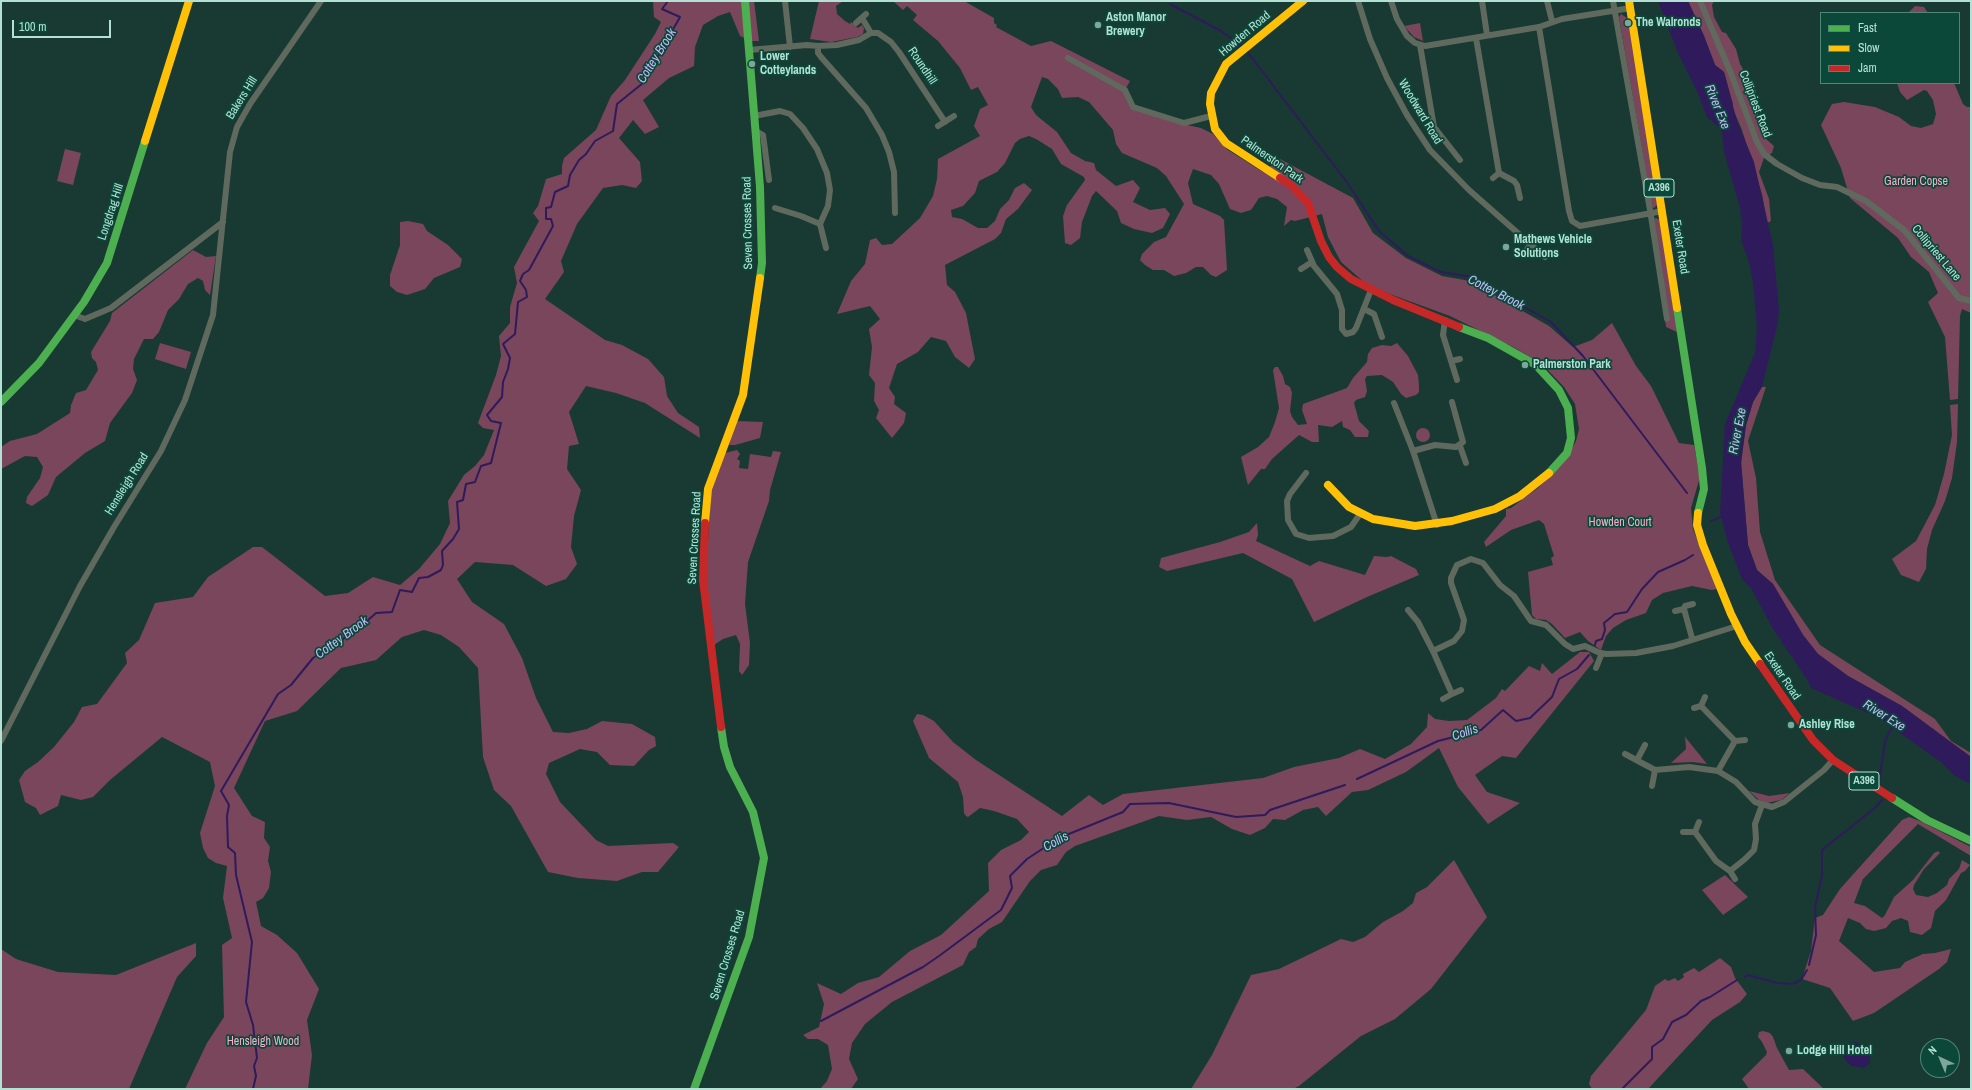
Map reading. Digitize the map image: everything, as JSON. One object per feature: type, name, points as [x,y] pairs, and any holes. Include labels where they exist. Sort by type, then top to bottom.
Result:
[{"type":"street","name":"Longdrag Hill","points":[[1,402],[39,363],[96,284],[107,263],[189,1]]},
{"type":"street","name":"Bakers Hill","points":[[223,222],[230,152],[236,127],[241,117],[321,1]]},
{"type":"street","name":"Seven Crosses Road","points":[[694,1089],[749,936],[764,858],[753,812],[730,767],[724,747],[710,648],[703,580],[704,529],[708,489],[743,395],[762,263],[760,187],[744,1]]},
{"type":"street","points":[[785,1],[790,47]]},
{"type":"street","name":"Howden Road","points":[[1211,116],[1210,104],[1214,85],[1226,64],[1303,1]]},
{"type":"street","name":"Woodward Road","points":[[1358,1],[1379,60],[1397,97],[1420,136],[1442,164],[1456,178],[1545,257]]},
{"type":"street","points":[[1391,1],[1401,28],[1411,40],[1420,45],[1430,46],[1539,27],[1552,21],[1616,10],[1630,4]]},
{"type":"street","points":[[1482,1],[1487,35]]},
{"type":"street","points":[[1546,1],[1552,21]]},
{"type":"street","points":[[1614,1],[1667,319]]},
{"type":"street","name":"Collipriest Road","points":[[1700,1],[1730,71],[1757,142],[1764,154],[1777,164],[1802,178],[1820,185],[1837,187],[1866,201]]},
{"type":"street","name":"Exeter Road","points":[[1630,4],[1702,468],[1704,489],[1699,514],[1698,532],[1703,545],[1745,642],[1803,729],[1833,760],[1907,808],[1971,841]]},
{"type":"street","name":"Roundhill","points":[[856,23],[864,16],[872,33],[878,33],[894,46],[912,70],[945,122]]},
{"type":"street","points":[[1539,27],[1568,211],[1572,221],[1580,226],[1663,211]]},
{"type":"street","points":[[749,50],[807,45],[830,47],[859,40],[872,33]]},
{"type":"street","points":[[1476,38],[1498,173]]},
{"type":"street","points":[[1420,45],[1434,126],[1460,160]]},
{"type":"street","points":[[818,46],[818,53],[821,58],[866,108],[882,134],[889,152],[894,172],[892,206],[895,213]]},
{"type":"street","points":[[1068,58],[1125,90],[1134,107],[1184,123],[1211,116]]},
{"type":"street","points":[[754,116],[785,112],[796,120],[810,137],[821,157],[829,184],[829,199],[820,224],[826,248]]},
{"type":"street","points":[[938,126],[954,116]]},
{"type":"street","name":"Palmerston Park","points":[[1211,116],[1215,129],[1226,143],[1291,185],[1308,203],[1321,241],[1329,257],[1337,267],[1351,279],[1371,290],[1488,338],[1525,358],[1554,382],[1564,400],[1570,418],[1571,438],[1567,453],[1561,461],[1539,482],[1520,496],[1495,509],[1436,525],[1415,526],[1385,522],[1360,514],[1342,501],[1328,485]]},
{"type":"street","points":[[756,131],[763,135],[768,180]]},
{"type":"street","points":[[1492,178],[1498,173]]},
{"type":"street","points":[[1498,173],[1514,181],[1517,185],[1520,198]]},
{"type":"street","name":"Collipriest Lane","points":[[1866,201],[1904,230],[1960,298],[1971,301]]},
{"type":"street","points":[[775,208],[791,212],[820,224]]},
{"type":"street","points":[[74,315],[85,319],[111,308],[223,222]]},
{"type":"street","name":"Hensleigh Road","points":[[1,741],[80,586],[114,526],[161,451],[185,400],[213,315],[223,222]]},
{"type":"street","points":[[1523,254],[1531,244]]},
{"type":"street","points":[[1307,250],[1312,262],[1337,294],[1342,310],[1342,329],[1346,334],[1353,332],[1371,290]]},
{"type":"street","points":[[1301,269],[1312,262]]},
{"type":"street","points":[[1364,309],[1374,314],[1382,337]]},
{"type":"street","points":[[1445,320],[1443,335],[1457,380]]},
{"type":"street","points":[[1451,361],[1460,359]]},
{"type":"street","points":[[1452,402],[1463,439],[1460,446]]},
{"type":"street","points":[[1394,403],[1413,451],[1436,525]]},
{"type":"street","points":[[1413,451],[1434,445],[1460,446]]},
{"type":"street","points":[[1460,446],[1466,463]]},
{"type":"street","points":[[1306,473],[1290,494],[1287,501],[1288,520],[1296,534],[1309,538],[1333,536],[1351,526],[1360,514]]},
{"type":"street","points":[[1433,651],[1454,642],[1462,631],[1463,616],[1450,583],[1450,578],[1457,565],[1472,559],[1483,563],[1500,585],[1514,596],[1531,620],[1546,625],[1569,647],[1573,648],[1585,646],[1602,653],[1641,652],[1673,646],[1692,638],[1737,626]]},
{"type":"street","points":[[1675,611],[1684,609],[1685,606],[1693,604]]},
{"type":"street","points":[[1684,609],[1692,638]]},
{"type":"street","points":[[1408,610],[1418,622],[1452,694]]},
{"type":"street","points":[[1596,668],[1602,653]]},
{"type":"street","points":[[1443,699],[1462,690]]},
{"type":"street","points":[[1701,706],[1705,697]]},
{"type":"street","points":[[1694,708],[1701,706]]},
{"type":"street","points":[[1701,706],[1735,741]]},
{"type":"street","points":[[1735,741],[1745,740]]},
{"type":"street","points":[[1718,772],[1735,741]]},
{"type":"street","points":[[1637,760],[1645,745]]},
{"type":"street","points":[[1625,754],[1655,770],[1689,767],[1718,772],[1736,782],[1755,802],[1772,807],[1784,802],[1824,770],[1833,760]]},
{"type":"street","points":[[1652,786],[1655,770]]},
{"type":"street","points":[[1730,871],[1746,859],[1754,850],[1756,839],[1755,824],[1762,805]]},
{"type":"street","points":[[1695,832],[1699,822]]},
{"type":"street","points":[[1683,832],[1695,832]]},
{"type":"street","points":[[1695,832],[1716,861],[1730,871],[1735,879]]},
{"type":"green space","name":"Hensleigh Wood","points":[[653,1],[754,1],[759,41],[751,41],[740,36],[730,12],[718,16],[703,25],[695,47],[694,66],[669,78],[643,100],[659,127],[645,134],[633,120],[619,138],[640,162],[642,181],[636,188],[622,185],[603,188],[577,224],[561,261],[564,272],[545,299],[605,340],[622,345],[648,359],[664,377],[667,396],[678,413],[699,427],[700,438],[645,403],[616,393],[586,386],[569,412],[579,444],[569,446],[567,469],[581,490],[574,516],[571,547],[577,564],[566,579],[546,586],[513,565],[475,562],[457,579],[472,602],[504,624],[522,658],[536,698],[553,732],[569,733],[587,729],[602,721],[632,724],[655,737],[656,746],[649,750],[634,766],[610,765],[597,752],[580,749],[549,763],[546,774],[560,802],[596,840],[608,846],[673,843],[679,847],[658,872],[642,872],[617,881],[578,878],[548,872],[511,806],[494,790],[483,757],[478,668],[459,647],[441,635],[424,630],[402,637],[376,660],[341,668],[297,711],[265,721],[234,788],[252,816],[265,822],[264,838],[270,847],[268,861],[271,872],[269,888],[263,898],[256,902],[261,926],[277,935],[297,953],[319,989],[307,1020],[312,1055],[308,1089],[185,1089],[207,1043],[224,1017],[222,945],[232,938],[223,898],[227,866],[216,863],[208,858],[203,848],[200,833],[215,786],[210,762],[162,737],[110,780],[93,797],[81,800],[61,795],[58,806],[40,815],[36,808],[25,802],[19,780],[25,771],[38,762],[54,747],[74,722],[82,707],[97,704],[127,663],[125,653],[139,640],[155,603],[193,597],[208,577],[253,547],[262,547],[325,596],[348,593],[373,577],[400,585],[419,569],[440,544],[450,523],[448,501],[464,475],[475,466],[484,455],[494,430],[483,428],[478,423],[496,375],[501,356],[499,336],[510,323],[510,307],[517,283],[514,267],[539,221],[533,213],[538,206],[546,179],[562,174],[564,158],[596,130],[611,96],[625,80],[655,34],[661,22],[654,17]]},
{"type":"green space","points":[[819,1],[843,1],[836,6],[837,14],[845,21],[850,24],[851,22],[858,28],[862,25],[864,28],[863,34],[857,37],[831,42],[810,39]]},
{"type":"green space","name":"Howden Court","points":[[893,1],[964,1],[994,18],[994,23],[997,25],[996,27],[1031,46],[1051,41],[1130,81],[1125,90],[1134,107],[1187,125],[1201,128],[1213,134],[1228,150],[1263,172],[1280,159],[1353,198],[1373,233],[1406,258],[1442,276],[1470,281],[1549,326],[1573,347],[1592,340],[1612,323],[1636,366],[1651,386],[1679,443],[1694,445],[1700,477],[1691,508],[1693,529],[1717,589],[1712,590],[1692,586],[1663,593],[1652,600],[1646,613],[1626,620],[1613,628],[1606,636],[1601,650],[1588,641],[1580,632],[1565,638],[1552,624],[1546,620],[1536,619],[1532,615],[1528,572],[1553,565],[1551,558],[1554,556],[1544,524],[1539,520],[1511,530],[1486,547],[1484,542],[1506,516],[1506,509],[1511,508],[1539,487],[1564,462],[1576,441],[1579,429],[1575,404],[1564,387],[1543,365],[1515,348],[1450,316],[1387,293],[1364,282],[1341,262],[1328,237],[1322,214],[1295,221],[1291,220],[1284,226],[1287,207],[1277,199],[1267,196],[1259,198],[1251,210],[1241,213],[1230,209],[1219,184],[1211,175],[1193,169],[1188,183],[1193,204],[1220,216],[1224,220],[1227,270],[1216,277],[1211,275],[1203,267],[1196,267],[1186,273],[1174,276],[1164,270],[1153,270],[1140,260],[1142,254],[1154,242],[1166,237],[1184,204],[1166,176],[1157,168],[1122,153],[1116,144],[1113,130],[1089,102],[1078,97],[1062,98],[1058,89],[1048,79],[1042,77],[1031,107],[1036,115],[1057,132],[1071,153],[1085,161],[1094,163],[1096,170],[1116,186],[1133,180],[1140,188],[1133,202],[1150,210],[1165,208],[1170,214],[1163,228],[1152,233],[1134,229],[1121,223],[1117,211],[1096,191],[1092,196],[1082,222],[1080,238],[1071,245],[1065,243],[1063,216],[1067,205],[1085,180],[1084,177],[1061,164],[1052,149],[1036,139],[1029,136],[1020,139],[1015,143],[1005,163],[997,172],[979,181],[975,193],[963,206],[951,210],[952,217],[962,219],[978,228],[987,228],[995,221],[1000,209],[1009,200],[1015,188],[1024,183],[1032,190],[1018,209],[1006,219],[1001,233],[995,239],[945,265],[947,285],[955,292],[966,313],[975,359],[969,368],[955,357],[946,341],[931,337],[918,352],[897,364],[889,388],[895,397],[894,404],[906,413],[904,423],[892,438],[876,418],[879,410],[874,401],[875,383],[869,375],[872,347],[869,329],[880,319],[870,306],[837,314],[851,281],[865,264],[870,240],[876,238],[882,245],[892,244],[920,218],[933,196],[937,179],[938,159],[980,136],[974,126],[980,109],[988,105],[978,87],[971,90],[960,68],[938,41],[913,20],[917,15],[907,6],[903,10]]},
{"type":"green space","points":[[1688,1],[1714,1],[1712,5],[1714,17],[1722,32],[1726,33],[1736,49],[1740,64],[1756,91],[1755,103],[1766,139],[1774,146],[1772,153],[1764,158],[1759,172],[1769,199],[1771,221],[1767,223],[1762,194],[1742,130],[1733,109],[1724,72],[1715,65]]},
{"type":"green space","points":[[1915,6],[1924,7],[1927,12],[1909,12]]},
{"type":"green space","points":[[1621,14],[1627,18],[1627,21],[1625,21],[1626,26],[1630,25],[1657,205],[1654,208],[1652,207],[1619,17]]},
{"type":"green space","points":[[1420,23],[1423,41],[1414,37],[1404,26]]},
{"type":"green space","name":"Garden Copse","points":[[1897,84],[1954,84],[1963,104],[1967,107],[1971,107],[1971,313],[1962,309],[1960,316],[1958,399],[1950,400],[1945,337],[1928,302],[1938,293],[1929,272],[1911,257],[1898,238],[1850,198],[1841,168],[1821,125],[1832,104],[1844,102],[1875,107],[1899,117],[1911,126],[1921,128],[1933,124],[1936,114],[1933,100],[1927,91],[1924,90],[1907,100],[1900,92]]},
{"type":"green space","points":[[65,149],[81,153],[73,185],[57,181]]},
{"type":"green space","points":[[1656,218],[1660,220],[1677,332],[1666,327],[1654,219]]},
{"type":"green space","points":[[408,221],[423,224],[427,231],[448,245],[462,259],[460,267],[434,278],[425,289],[407,295],[397,292],[390,286],[390,275],[400,245],[400,222]]},
{"type":"green space","points":[[193,250],[206,257],[216,256],[210,295],[205,290],[203,281],[198,278],[188,284],[179,299],[168,310],[159,332],[153,339],[144,339],[134,359],[133,369],[137,380],[132,393],[110,423],[105,441],[85,453],[56,477],[48,495],[32,506],[26,503],[27,497],[40,478],[43,467],[37,457],[25,456],[1,469],[1,447],[10,441],[37,434],[70,413],[71,405],[76,393],[86,390],[98,370],[96,362],[92,358],[91,352],[110,321],[112,313]]},
{"type":"green space","points":[[160,343],[191,352],[186,369],[155,359]]},
{"type":"green space","points":[[1397,343],[1408,356],[1418,375],[1419,392],[1416,395],[1406,398],[1401,394],[1393,382],[1382,375],[1367,376],[1365,379],[1367,391],[1365,397],[1356,400],[1354,403],[1359,421],[1369,431],[1368,437],[1355,437],[1350,430],[1343,427],[1342,421],[1332,427],[1318,425],[1319,442],[1312,442],[1299,435],[1272,459],[1265,469],[1261,469],[1248,485],[1241,457],[1258,447],[1269,437],[1275,422],[1279,408],[1273,370],[1275,367],[1278,367],[1285,384],[1290,387],[1292,393],[1290,411],[1292,417],[1298,425],[1307,424],[1302,410],[1303,404],[1347,388],[1353,378],[1367,362],[1368,354],[1372,348],[1382,345],[1391,346]]},
{"type":"green space","points":[[1762,387],[1766,387],[1748,441],[1756,478],[1760,532],[1775,580],[1820,645],[1935,719],[1951,741],[1971,753],[1971,757],[1902,706],[1848,676],[1818,654],[1803,635],[1773,584],[1757,570],[1748,545],[1741,464],[1746,425],[1753,402]]},
{"type":"green space","points":[[1958,404],[1957,442],[1952,478],[1945,501],[1932,530],[1927,549],[1926,569],[1919,582],[1901,575],[1892,559],[1916,541],[1935,505],[1944,474],[1952,435],[1950,405]]},
{"type":"green space","points":[[736,421],[763,422],[760,438],[730,445],[729,442]]},
{"type":"green space","points":[[1423,428],[1428,430],[1430,435],[1428,440],[1423,442],[1418,440],[1416,435],[1418,430]]},
{"type":"green space","points":[[737,450],[740,454],[737,459],[740,461],[739,468],[748,469],[750,454],[771,457],[773,451],[781,452],[770,490],[769,501],[748,562],[745,604],[750,643],[749,665],[742,675],[739,671],[740,644],[736,635],[723,639],[714,645],[706,574],[711,492],[725,453]]},
{"type":"green space","points":[[1257,523],[1258,535],[1256,541],[1310,566],[1319,561],[1365,575],[1374,556],[1391,556],[1416,569],[1419,575],[1314,622],[1292,579],[1243,553],[1167,571],[1159,567],[1161,558],[1220,542],[1249,532]]},
{"type":"green space","points":[[1580,652],[1589,652],[1594,661],[1516,758],[1502,756],[1475,775],[1487,792],[1520,803],[1488,824],[1458,787],[1439,748],[1406,772],[1368,790],[1352,792],[1326,816],[1318,807],[1303,810],[1285,820],[1273,819],[1265,828],[1250,835],[1232,829],[1211,817],[1187,820],[1159,816],[1075,846],[1066,852],[1057,865],[1041,870],[1030,881],[1002,922],[989,929],[978,939],[976,947],[969,952],[963,965],[892,1002],[865,1024],[852,1043],[849,1059],[858,1079],[851,1089],[820,1089],[827,1081],[832,1069],[828,1045],[818,1039],[808,1039],[803,1035],[819,1027],[824,1004],[817,983],[841,994],[858,983],[879,977],[910,951],[941,935],[989,891],[988,863],[1001,850],[1021,840],[1029,832],[1017,819],[994,811],[980,808],[968,817],[966,816],[964,813],[963,797],[958,782],[929,758],[913,721],[917,714],[923,715],[934,721],[953,742],[976,760],[1062,816],[1089,795],[1103,805],[1123,794],[1263,778],[1294,767],[1339,758],[1360,749],[1385,759],[1411,744],[1427,727],[1428,713],[1435,719],[1449,721],[1467,720],[1496,698],[1502,689],[1505,691],[1529,666],[1540,671],[1542,663],[1552,674]]},
{"type":"green space","points":[[1685,736],[1707,764],[1693,762],[1671,763],[1686,749]]},
{"type":"green space","points":[[1749,791],[1769,796],[1790,793],[1781,800],[1767,803],[1759,800]]},
{"type":"green space","points":[[1909,817],[1971,847],[1971,856],[1918,824],[1863,879],[1854,903],[1865,906],[1882,918],[1894,897],[1913,880],[1934,853],[1938,851],[1940,853],[1924,869],[1914,885],[1913,889],[1916,895],[1928,897],[1937,893],[1947,885],[1949,879],[1959,869],[1962,860],[1970,865],[1961,873],[1946,900],[1935,911],[1931,928],[1922,935],[1910,932],[1908,921],[1901,918],[1892,921],[1886,928],[1874,931],[1866,929],[1860,923],[1848,918],[1839,941],[1874,972],[1900,968],[1905,962],[1923,954],[1951,949],[1947,962],[1939,969],[1874,1013],[1853,1021],[1830,988],[1802,979],[1811,951],[1815,918],[1823,915],[1840,889],[1902,820]]},
{"type":"green space","points":[[1454,860],[1487,917],[1431,989],[1395,1019],[1361,1036],[1299,1086],[1293,1089],[1191,1089],[1212,1055],[1251,975],[1279,969],[1341,939],[1353,942],[1365,937],[1383,922],[1403,911],[1413,903],[1416,893],[1427,887]]},
{"type":"green space","points":[[1725,875],[1748,897],[1723,915],[1702,890]]},
{"type":"green space","points":[[196,943],[196,956],[177,977],[129,1089],[1,1089],[1,949],[16,959],[58,972],[116,975]]},
{"type":"green space","points":[[1720,958],[1731,967],[1735,978],[1747,994],[1740,1002],[1712,1020],[1648,1089],[1592,1089],[1589,1084],[1591,1076],[1646,1010],[1655,986],[1665,979],[1668,981],[1675,978],[1678,981],[1684,977],[1683,974],[1694,968],[1699,972]]},
{"type":"green space","points":[[1763,1031],[1770,1033],[1773,1037],[1789,1070],[1803,1069],[1824,1089],[1749,1089],[1742,1079],[1766,1055],[1767,1052],[1758,1037],[1759,1032]]},
{"type":"water","name":"River Exe","points":[[1658,1],[1688,1],[1715,65],[1724,72],[1737,121],[1754,162],[1773,245],[1779,310],[1777,327],[1762,387],[1753,402],[1746,425],[1741,461],[1748,545],[1757,570],[1773,584],[1803,635],[1818,654],[1848,676],[1902,706],[1971,757],[1971,784],[1955,776],[1942,763],[1879,718],[1811,688],[1808,681],[1773,629],[1751,588],[1742,579],[1728,543],[1720,513],[1725,424],[1755,353],[1757,326],[1753,283],[1749,262],[1741,240],[1742,226],[1740,208],[1724,152],[1721,129],[1707,117],[1696,89],[1678,53]]},
{"type":"water","points":[[1855,1042],[1861,1044],[1870,1057],[1870,1063],[1864,1068],[1852,1066],[1846,1061],[1842,1054],[1844,1046]]},
{"type":"waterway","name":"Cottey Brook","points":[[253,1089],[256,1076],[254,1066],[257,1058],[253,1025],[246,1002],[252,942],[236,875],[235,853],[228,847],[227,816],[229,805],[221,791],[278,694],[291,685],[313,658],[357,630],[376,613],[392,612],[400,590],[412,592],[419,578],[428,577],[441,570],[443,565],[442,551],[453,539],[459,529],[457,502],[463,500],[466,484],[475,482],[481,466],[491,463],[501,423],[491,421],[487,415],[502,397],[503,382],[510,358],[503,344],[515,334],[518,302],[527,297],[526,290],[520,281],[523,274],[529,270],[553,226],[551,219],[546,219],[546,208],[551,207],[555,192],[568,186],[570,175],[579,160],[586,154],[595,141],[613,131],[617,104],[643,83],[680,17],[662,9],[668,1]]},
{"type":"waterway","name":"Cottey Brook","points":[[1170,4],[1221,31],[1243,47]]},
{"type":"waterway","name":"Cottey Brook","points":[[1246,50],[1346,181],[1379,231],[1408,256],[1441,272],[1471,277],[1551,322],[1583,356],[1687,493]]},
{"type":"waterway","name":"Cottey Brook","points":[[1711,521],[1723,516]]},
{"type":"waterway","name":"Collis","points":[[1595,645],[1596,641],[1602,639],[1605,630],[1604,623],[1615,614],[1627,612],[1642,589],[1658,572],[1693,555]]},
{"type":"waterway","name":"Collis","points":[[1357,779],[1438,741],[1481,730],[1503,710],[1516,721],[1530,718],[1552,697],[1559,679],[1577,669],[1589,655]]},
{"type":"waterway","name":"River Exe","points":[[1879,782],[1885,741],[1893,725]]},
{"type":"waterway","name":"Collis","points":[[821,1021],[923,967],[939,956],[1001,910],[1012,888],[1010,876],[1027,859],[1059,838],[1123,812],[1130,804],[1169,803],[1236,817],[1265,815],[1270,810],[1345,785]]},
{"type":"waterway","points":[[1809,965],[1816,935],[1815,908],[1822,875],[1822,850],[1876,807],[1882,800]]},
{"type":"waterway","points":[[1745,977],[1747,975],[1778,983],[1792,984],[1801,980],[1807,970]]},
{"type":"waterway","points":[[1619,1089],[1622,1089],[1652,1059],[1652,1047],[1663,1039],[1672,1022],[1686,1015],[1701,1001],[1737,980]]},
{"type":"traffic: fast","points":[[745,1],[760,187],[762,263],[760,278]]},
{"type":"traffic: fast","points":[[1,402],[39,363],[84,302],[107,263],[145,141]]},
{"type":"traffic: fast","points":[[1677,308],[1702,468],[1704,489],[1698,513]]},
{"type":"traffic: fast","points":[[1459,327],[1488,338],[1536,365],[1559,390],[1568,408],[1571,438],[1567,453],[1549,473]]},
{"type":"traffic: fast","points":[[694,1089],[749,937],[764,858],[753,812],[730,767],[724,747],[721,727]]},
{"type":"traffic: fast","points":[[1892,798],[1927,820],[1971,841]]},
{"type":"traffic: slow","points":[[145,141],[189,1]]},
{"type":"traffic: slow","points":[[1280,178],[1226,143],[1215,129],[1210,104],[1211,93],[1226,64],[1303,1]]},
{"type":"traffic: slow","points":[[1629,1],[1677,308]]},
{"type":"traffic: slow","points":[[705,523],[708,489],[743,395],[760,278]]},
{"type":"traffic: slow","points":[[1328,485],[1349,507],[1373,519],[1415,526],[1452,521],[1495,509],[1520,496],[1549,473]]},
{"type":"traffic: slow","points":[[1698,513],[1697,525],[1703,545],[1731,614],[1745,642],[1760,664]]},
{"type":"traffic: jam","points":[[1280,178],[1291,185],[1308,203],[1321,241],[1329,257],[1337,267],[1351,279],[1393,300],[1459,327]]},
{"type":"traffic: jam","points":[[705,523],[703,580],[721,727]]},
{"type":"traffic: jam","points":[[1760,664],[1813,740],[1833,760],[1892,798]]},
{"type":"place","name":"The Walronds","points":[[1628,23]]},
{"type":"place","name":"Aston Manor Brewery","points":[[1098,25]]},
{"type":"place","name":"Lower Cotteylands","points":[[752,64]]},
{"type":"place","name":"Mathews Vehicle Solutions","points":[[1506,247]]},
{"type":"place","name":"Palmerston Park","points":[[1525,365]]},
{"type":"place","name":"Ashley Rise","points":[[1791,725]]},
{"type":"place","name":"Lodge Hill Hotel","points":[[1789,1051]]}]
